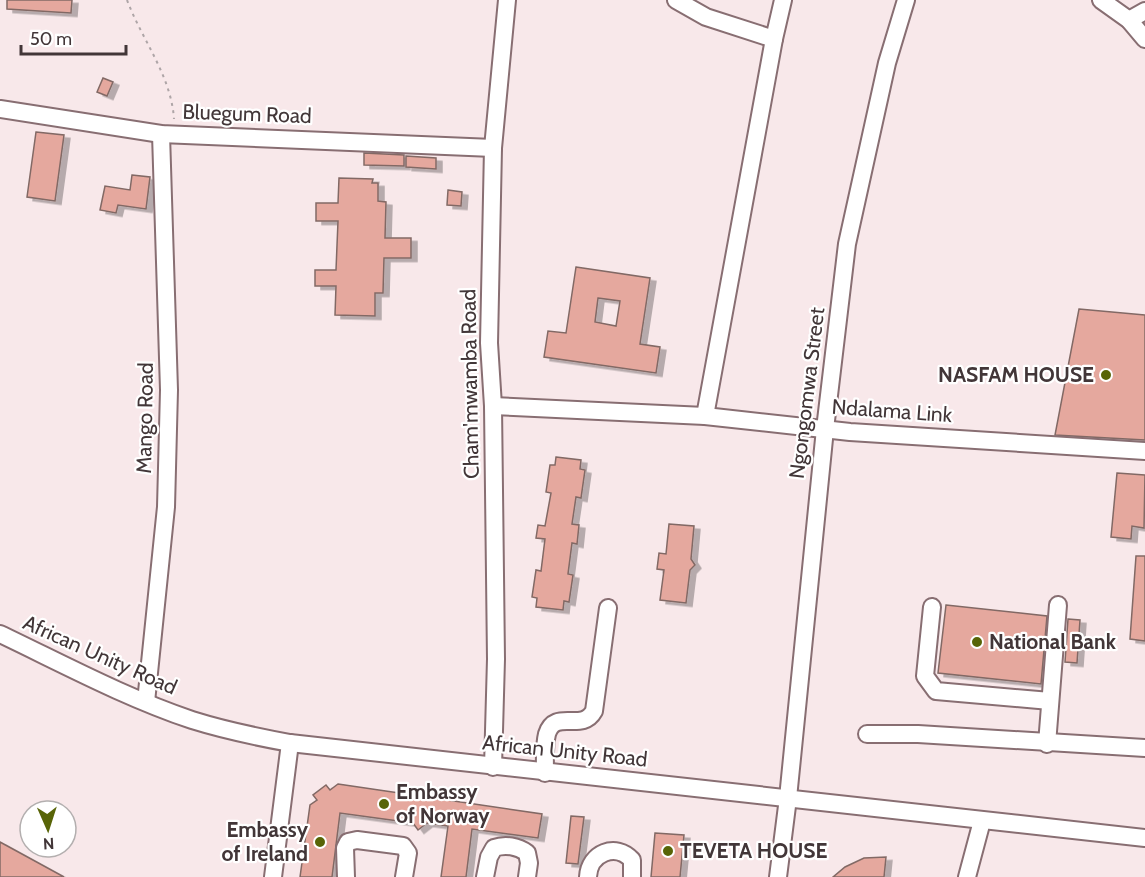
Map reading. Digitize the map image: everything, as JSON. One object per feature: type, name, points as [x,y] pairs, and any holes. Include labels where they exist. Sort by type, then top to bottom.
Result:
[{"type":"street","name":"Cham'mwamba Road","points":[[493,767],[496,659],[493,406],[489,343],[493,148],[507,0]]},
{"type":"street","points":[[676,0],[706,17],[774,39]]},
{"type":"street","points":[[705,416],[783,0]]},
{"type":"street","name":"Ngongomwa Street","points":[[778,877],[825,429],[848,244],[887,63],[906,0]]},
{"type":"street","points":[[1101,0],[1129,20],[1145,39]]},
{"type":"street","points":[[1129,20],[1145,11]]},
{"type":"street","name":"Bluegum Road","points":[[0,109],[168,134],[493,148]]},
{"type":"street","name":"Mango Road","points":[[146,702],[166,507],[170,390],[168,134]]},
{"type":"street","name":"Ndalama Link","points":[[493,406],[705,416],[825,429],[1145,451]]},
{"type":"street","points":[[1047,744],[1058,605]]},
{"type":"street","points":[[932,607],[925,676],[936,691],[1050,701]]},
{"type":"street","points":[[544,772],[551,726],[566,720],[584,721],[590,718],[594,711],[608,608]]},
{"type":"street","name":"African Unity Road","points":[[0,634],[146,702],[201,723],[290,743],[1145,838]]},
{"type":"street","points":[[867,734],[918,734],[1047,744],[1145,748]]},
{"type":"street","points":[[273,877],[290,743]]},
{"type":"street","points":[[967,877],[982,821]]},
{"type":"street","points":[[346,877],[345,848],[348,842],[357,840],[403,846],[408,853],[404,877]]},
{"type":"street","points":[[485,877],[489,857],[494,848],[502,845],[521,848],[527,853],[529,863],[527,877]]},
{"type":"street","points":[[588,877],[588,868],[595,858],[606,852],[616,851],[626,853],[632,860],[632,877]]},
{"type":"path","points":[[127,0],[164,74],[173,104],[168,134]]},
{"type":"shaded area","points":[[0,0],[1145,0],[1145,877],[0,877]]},
{"type":"building","points":[[7,0],[72,0],[71,13],[7,9]]},
{"type":"building","points":[[103,78],[113,82],[107,96],[97,92]]},
{"type":"building","points":[[36,132],[64,135],[55,201],[27,197]]},
{"type":"building","points":[[364,153],[404,155],[404,166],[364,165]]},
{"type":"building","points":[[406,156],[436,158],[436,169],[406,167]]},
{"type":"building","points":[[132,175],[150,177],[146,209],[118,205],[116,213],[100,210],[105,186],[130,190]]},
{"type":"building","points":[[339,178],[373,179],[372,183],[378,183],[378,201],[386,202],[385,238],[411,238],[411,258],[384,258],[383,293],[375,293],[375,316],[335,315],[336,286],[315,286],[315,270],[336,270],[338,221],[316,221],[316,203],[338,203]]},
{"type":"building","points":[[448,190],[462,192],[461,206],[447,205]]},
{"type":"building","points":[[576,267],[650,278],[640,344],[660,347],[656,373],[544,357],[548,331],[566,333]],"holes":[[[598,298],[620,301],[616,326],[595,322]]]},
{"type":"building","name":"NASFAM HOUSE","points":[[1079,309],[1145,315],[1145,440],[1055,435]]},
{"type":"building","points":[[556,457],[581,460],[580,469],[585,470],[581,498],[576,497],[572,524],[579,525],[577,544],[572,543],[568,574],[573,575],[569,602],[564,601],[563,610],[536,607],[537,598],[532,597],[536,570],[541,571],[545,539],[536,538],[538,525],[545,526],[551,493],[546,492],[550,465],[555,465]]},
{"type":"building","points":[[1117,473],[1145,475],[1144,528],[1132,526],[1131,539],[1111,537]]},
{"type":"building","points":[[669,524],[694,526],[691,559],[695,565],[690,570],[686,603],[660,600],[664,570],[657,569],[659,553],[666,554]]},
{"type":"building","points":[[1136,556],[1145,556],[1145,641],[1130,639]]},
{"type":"building","points":[[946,605],[1047,616],[1041,684],[938,673]]},
{"type":"building","points":[[1068,619],[1080,620],[1077,663],[1065,662]]},
{"type":"building","points":[[338,784],[542,814],[538,838],[472,829],[466,877],[441,877],[448,826],[427,823],[418,830],[413,823],[340,813],[332,877],[300,877],[310,805],[317,800],[313,795],[326,785],[330,790]]},
{"type":"building","points":[[571,816],[584,817],[578,864],[566,863]]},
{"type":"building","name":"TEVETA HOUSE","points":[[655,833],[684,835],[680,877],[651,877]]},
{"type":"building","points":[[0,842],[18,852],[18,859],[31,859],[64,877],[0,877]]},
{"type":"building","points":[[886,857],[884,877],[833,877],[845,867],[864,858]]},
{"type":"place","name":"NASFAM HOUSE","points":[[1106,375]]},
{"type":"place","name":"National Bank","points":[[977,642]]},
{"type":"place","name":"Embassy of Norway","points":[[384,804]]},
{"type":"place","name":"Embassy of Ireland","points":[[320,842]]},
{"type":"place","name":"TEVETA HOUSE","points":[[668,851]]}]
